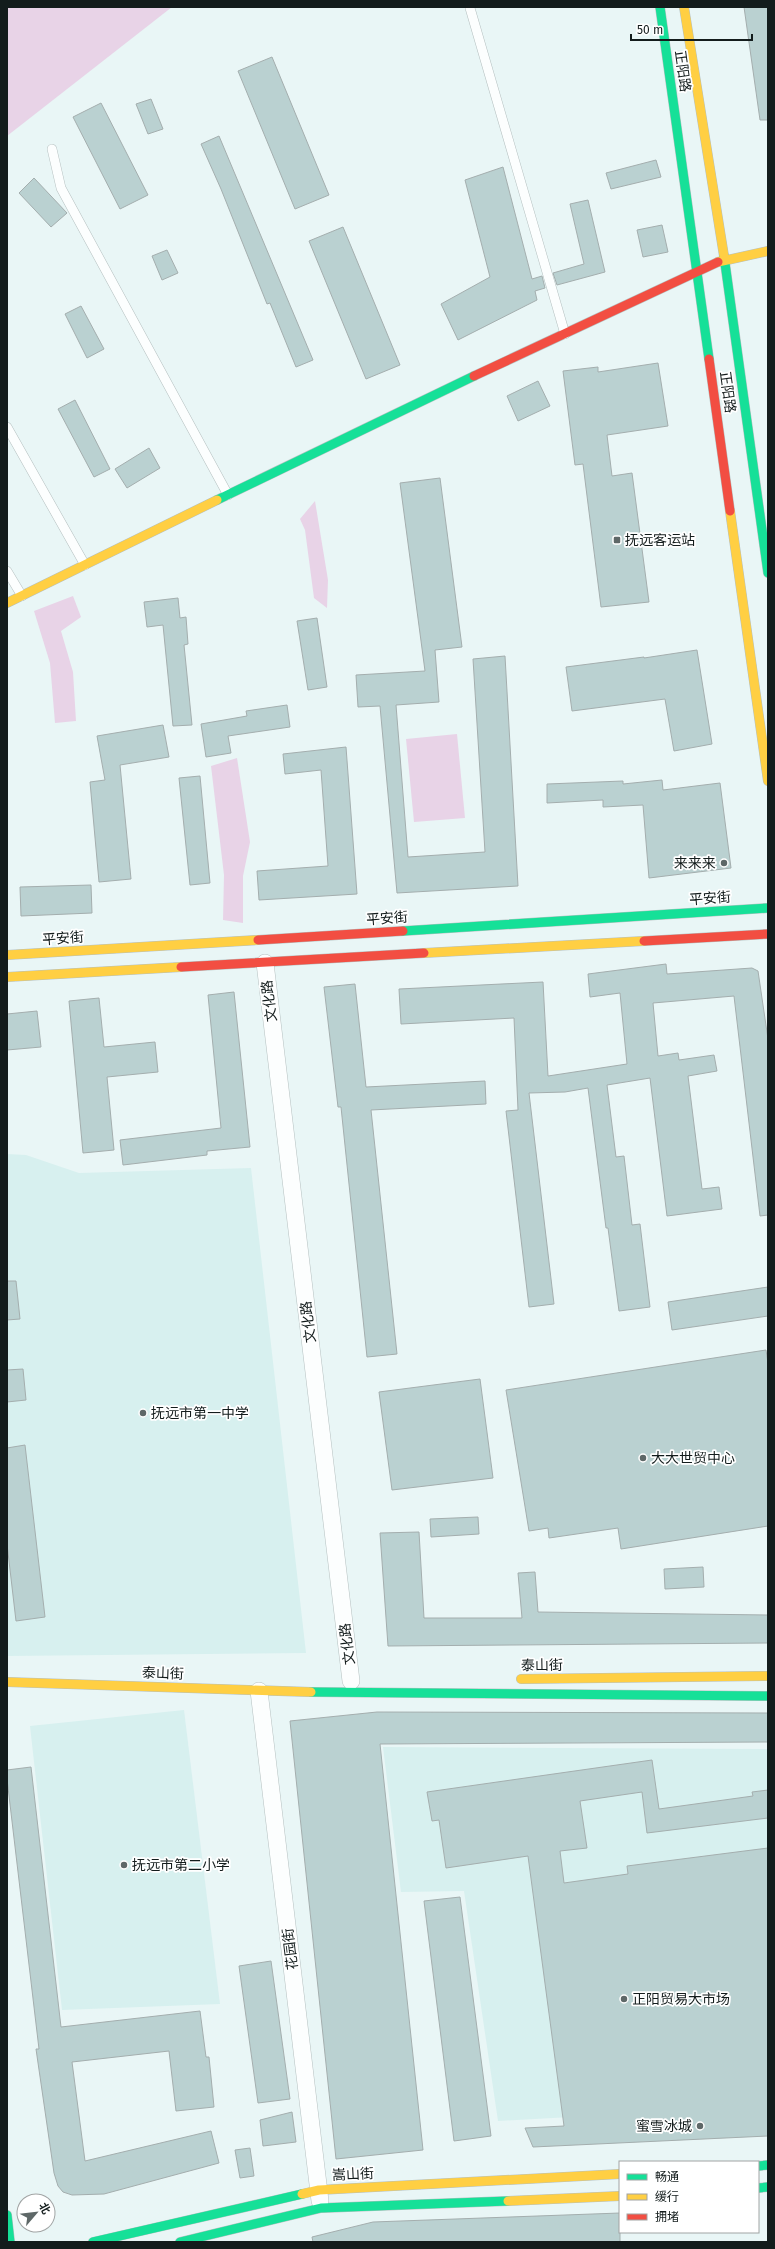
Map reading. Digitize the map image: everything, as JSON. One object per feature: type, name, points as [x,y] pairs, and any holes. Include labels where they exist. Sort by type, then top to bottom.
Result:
[{"type":"main road","name":"正阳路","points":[[660,7],[768,781]]},
{"type":"main road","name":"正阳路","points":[[684,7],[724,259],[768,573]]},
{"type":"main road","points":[[7,603],[416,403],[697,271],[724,259],[768,251]]},
{"type":"main road","name":"平安街","points":[[7,955],[768,908]]},
{"type":"main road","points":[[7,977],[265,964],[768,934]]},
{"type":"main road","name":"泰山街","points":[[508,1679],[768,1676]]},
{"type":"main road","name":"泰山街","points":[[317,1692],[355,1681]]},
{"type":"main road","name":"泰山街","points":[[7,1682],[259,1691],[768,1696]]},
{"type":"main road","name":"嵩山街","points":[[93,2242],[319,2190],[619,2174]]},
{"type":"main road","points":[[180,2242],[321,2208],[619,2196]]},
{"type":"main road","points":[[7,2215],[10,2242]]},
{"type":"street","name":"文化路","points":[[265,964],[355,1681]]},
{"type":"street","name":"花园街","points":[[259,1691],[321,2208]]},
{"type":"lane","points":[[470,8],[565,334]]},
{"type":"lane","points":[[52,148],[62,188],[228,495]]},
{"type":"lane","points":[[7,427],[85,565]]},
{"type":"lane","points":[[7,571],[22,596]]},
{"type":"shaded area","points":[[7,7],[172,7],[7,136]]},
{"type":"shaded area","points":[[315,501],[328,580],[327,608],[314,598],[305,530],[300,519]]},
{"type":"shaded area","points":[[73,596],[81,617],[61,631],[73,672],[76,721],[55,723],[50,663],[34,611]]},
{"type":"shaded area","points":[[457,734],[465,818],[414,822],[406,739]]},
{"type":"shaded area","points":[[237,758],[250,842],[243,876],[243,923],[223,920],[224,875],[211,766]]},
{"type":"shaded area","name":"抚远市第一中学","points":[[7,1154],[26,1155],[79,1173],[251,1168],[306,1653],[7,1656]]},
{"type":"shaded area","name":"抚远市第二小学","points":[[184,1710],[220,2004],[62,2010],[30,1726]]},
{"type":"shaded area","name":"正阳贸易大市场","points":[[383,1747],[768,1749],[768,2106],[498,2121],[464,1891],[401,1892]]},
{"type":"building","points":[[744,7],[768,7],[768,120],[760,120]]},
{"type":"building","points":[[272,57],[329,195],[295,209],[238,71]]},
{"type":"building","points":[[151,99],[163,129],[148,134],[136,104]]},
{"type":"building","points":[[101,103],[148,195],[120,209],[73,117]]},
{"type":"building","points":[[219,136],[313,360],[296,367],[270,303],[267,304],[221,189],[201,144]]},
{"type":"building","points":[[656,160],[661,177],[611,189],[606,173]]},
{"type":"building","points":[[503,167],[532,279],[542,276],[545,288],[535,291],[537,300],[458,340],[441,304],[490,277],[465,180]]},
{"type":"building","points":[[34,178],[67,213],[51,227],[19,193]]},
{"type":"building","points":[[588,200],[605,272],[557,285],[553,273],[584,264],[570,204]]},
{"type":"building","points":[[662,225],[668,252],[643,257],[637,230]]},
{"type":"building","points":[[343,227],[400,365],[366,379],[309,241]]},
{"type":"building","points":[[167,250],[178,273],[162,280],[152,256]]},
{"type":"building","points":[[81,306],[104,349],[87,358],[65,314]]},
{"type":"building","points":[[658,363],[668,426],[607,435],[612,476],[632,473],[649,602],[601,607],[583,464],[575,465],[563,371],[598,367],[598,372]]},
{"type":"building","points":[[538,381],[550,406],[518,421],[507,396]]},
{"type":"building","points":[[75,400],[110,469],[94,477],[58,409]]},
{"type":"building","points":[[149,448],[160,468],[127,488],[115,469]]},
{"type":"building","points":[[440,478],[462,647],[435,650],[439,702],[396,705],[408,857],[485,852],[473,659],[505,656],[518,886],[397,893],[380,706],[358,707],[356,675],[425,671],[400,483]]},
{"type":"building","points":[[178,598],[180,618],[186,617],[188,644],[184,645],[192,725],[173,726],[163,625],[147,627],[144,602]]},
{"type":"building","points":[[317,618],[327,687],[308,690],[297,621]]},
{"type":"building","points":[[697,650],[712,744],[674,751],[665,699],[572,711],[566,667]]},
{"type":"building","points":[[287,705],[290,727],[228,736],[231,753],[206,757],[201,724],[247,716],[246,711]]},
{"type":"building","points":[[163,725],[169,757],[120,765],[131,879],[99,882],[90,782],[105,780],[97,736]]},
{"type":"building","points":[[346,747],[357,894],[259,900],[257,871],[328,866],[321,770],[285,774],[283,754]]},
{"type":"building","points":[[200,776],[210,883],[190,885],[179,778]]},
{"type":"building","points":[[662,780],[663,790],[720,783],[731,868],[649,878],[643,805],[603,807],[603,800],[547,803],[547,784],[623,781],[623,784]]},
{"type":"building","points":[[91,885],[92,913],[21,916],[20,887]]},
{"type":"building","points":[[666,964],[667,974],[752,968],[758,971],[768,1039],[768,1215],[760,1216],[734,996],[653,1003],[658,1056],[678,1053],[679,1060],[714,1055],[717,1071],[688,1076],[702,1189],[719,1187],[722,1209],[667,1216],[650,1078],[607,1085],[616,1157],[624,1156],[632,1225],[640,1224],[650,1307],[619,1311],[608,1228],[606,1228],[588,1088],[565,1092],[529,1093],[554,1304],[529,1307],[506,1111],[518,1110],[514,1018],[401,1024],[399,989],[543,982],[548,1076],[627,1064],[620,993],[590,997],[588,974]]},
{"type":"building","points":[[355,984],[366,1087],[485,1081],[486,1104],[371,1110],[397,1354],[367,1357],[341,1107],[338,1107],[324,987]]},
{"type":"building","points":[[234,992],[250,1147],[207,1151],[207,1155],[123,1165],[120,1140],[221,1128],[208,995]]},
{"type":"building","points":[[99,998],[104,1047],[155,1042],[158,1072],[107,1077],[114,1150],[83,1153],[69,1001]]},
{"type":"building","points":[[37,1011],[41,1047],[7,1050],[7,1014]]},
{"type":"building","points":[[7,1281],[16,1281],[20,1319],[7,1320]]},
{"type":"building","points":[[768,1287],[768,1316],[672,1330],[668,1302]]},
{"type":"building","name":"大大世贸中心","points":[[766,1350],[768,1363],[768,1526],[621,1549],[618,1528],[549,1538],[548,1528],[529,1531],[506,1390]]},
{"type":"building","points":[[23,1369],[26,1400],[7,1402],[7,1370]]},
{"type":"building","points":[[480,1379],[493,1478],[392,1490],[379,1392]]},
{"type":"building","points":[[25,1445],[45,1617],[16,1621],[7,1544],[7,1448]]},
{"type":"building","points":[[478,1517],[479,1534],[431,1537],[430,1519]]},
{"type":"building","points":[[419,1532],[424,1618],[522,1618],[518,1573],[535,1572],[538,1612],[768,1615],[768,1643],[388,1646],[380,1533]]},
{"type":"building","points":[[703,1567],[704,1587],[665,1589],[664,1569]]},
{"type":"building","points":[[377,1712],[768,1713],[768,1742],[380,1744],[423,2150],[336,2159],[290,1721]]},
{"type":"building","name":"正阳贸易大市场","points":[[652,1760],[659,1809],[753,1796],[752,1792],[768,1790],[768,1818],[647,1833],[642,1792],[580,1801],[587,1848],[560,1851],[564,1883],[628,1874],[627,1866],[768,1848],[768,2136],[533,2147],[525,2128],[564,2126],[528,1856],[446,1868],[439,1820],[432,1821],[427,1792]]},
{"type":"building","points":[[31,1767],[61,2027],[200,2011],[206,2057],[209,2057],[214,2107],[176,2111],[169,2051],[72,2062],[85,2161],[211,2131],[219,2163],[104,2194],[72,2195],[63,2192],[58,2186],[54,2173],[36,2049],[39,2049],[7,1779],[7,1770]]},
{"type":"building","points":[[460,1897],[491,2136],[454,2141],[424,1901]]},
{"type":"building","points":[[271,1961],[290,2099],[258,2103],[239,1966]]},
{"type":"building","points":[[292,2112],[296,2142],[263,2146],[260,2120]]},
{"type":"building","points":[[250,2148],[254,2176],[240,2178],[235,2150]]},
{"type":"building","points":[[619,2213],[620,2242],[313,2242],[312,2237],[373,2222]]},
{"type":"traffic: fast","points":[[660,7],[709,359]]},
{"type":"traffic: fast","points":[[724,256],[768,573]]},
{"type":"traffic: fast","points":[[217,500],[474,376]]},
{"type":"traffic: fast","points":[[403,931],[768,908]]},
{"type":"traffic: fast","points":[[311,1692],[768,1696]]},
{"type":"traffic: fast","points":[[759,2166],[768,2165]]},
{"type":"traffic: fast","points":[[759,2188],[768,2187]]},
{"type":"traffic: fast","points":[[93,2242],[302,2194]]},
{"type":"traffic: fast","points":[[180,2242],[321,2208],[508,2201]]},
{"type":"traffic: fast","points":[[7,2215],[10,2242]]},
{"type":"traffic: slow","points":[[684,7],[724,256]]},
{"type":"traffic: slow","points":[[718,262],[768,251]]},
{"type":"traffic: slow","points":[[7,603],[217,500]]},
{"type":"traffic: slow","points":[[730,511],[768,781]]},
{"type":"traffic: slow","points":[[7,955],[258,940]]},
{"type":"traffic: slow","points":[[424,953],[644,941]]},
{"type":"traffic: slow","points":[[7,977],[181,967]]},
{"type":"traffic: slow","points":[[521,1679],[768,1676]]},
{"type":"traffic: slow","points":[[7,1682],[311,1692]]},
{"type":"traffic: slow","points":[[302,2194],[319,2190],[619,2174]]},
{"type":"traffic: slow","points":[[508,2201],[619,2196]]},
{"type":"traffic: jam","points":[[474,376],[718,262]]},
{"type":"traffic: jam","points":[[709,359],[730,511]]},
{"type":"traffic: jam","points":[[258,940],[403,931]]},
{"type":"traffic: jam","points":[[644,941],[768,934]]},
{"type":"traffic: jam","points":[[181,967],[424,953]]},
{"type":"place","name":"抚远客运站","points":[[617,540]]},
{"type":"place","name":"来来来","points":[[724,863]]},
{"type":"place","name":"抚远市第一中学","points":[[143,1413]]},
{"type":"place","name":"大大世贸中心","points":[[643,1458]]},
{"type":"place","name":"抚远市第二小学","points":[[124,1865]]},
{"type":"place","name":"正阳贸易大市场","points":[[624,1999]]},
{"type":"place","name":"蜜雪冰城","points":[[700,2126]]}]
